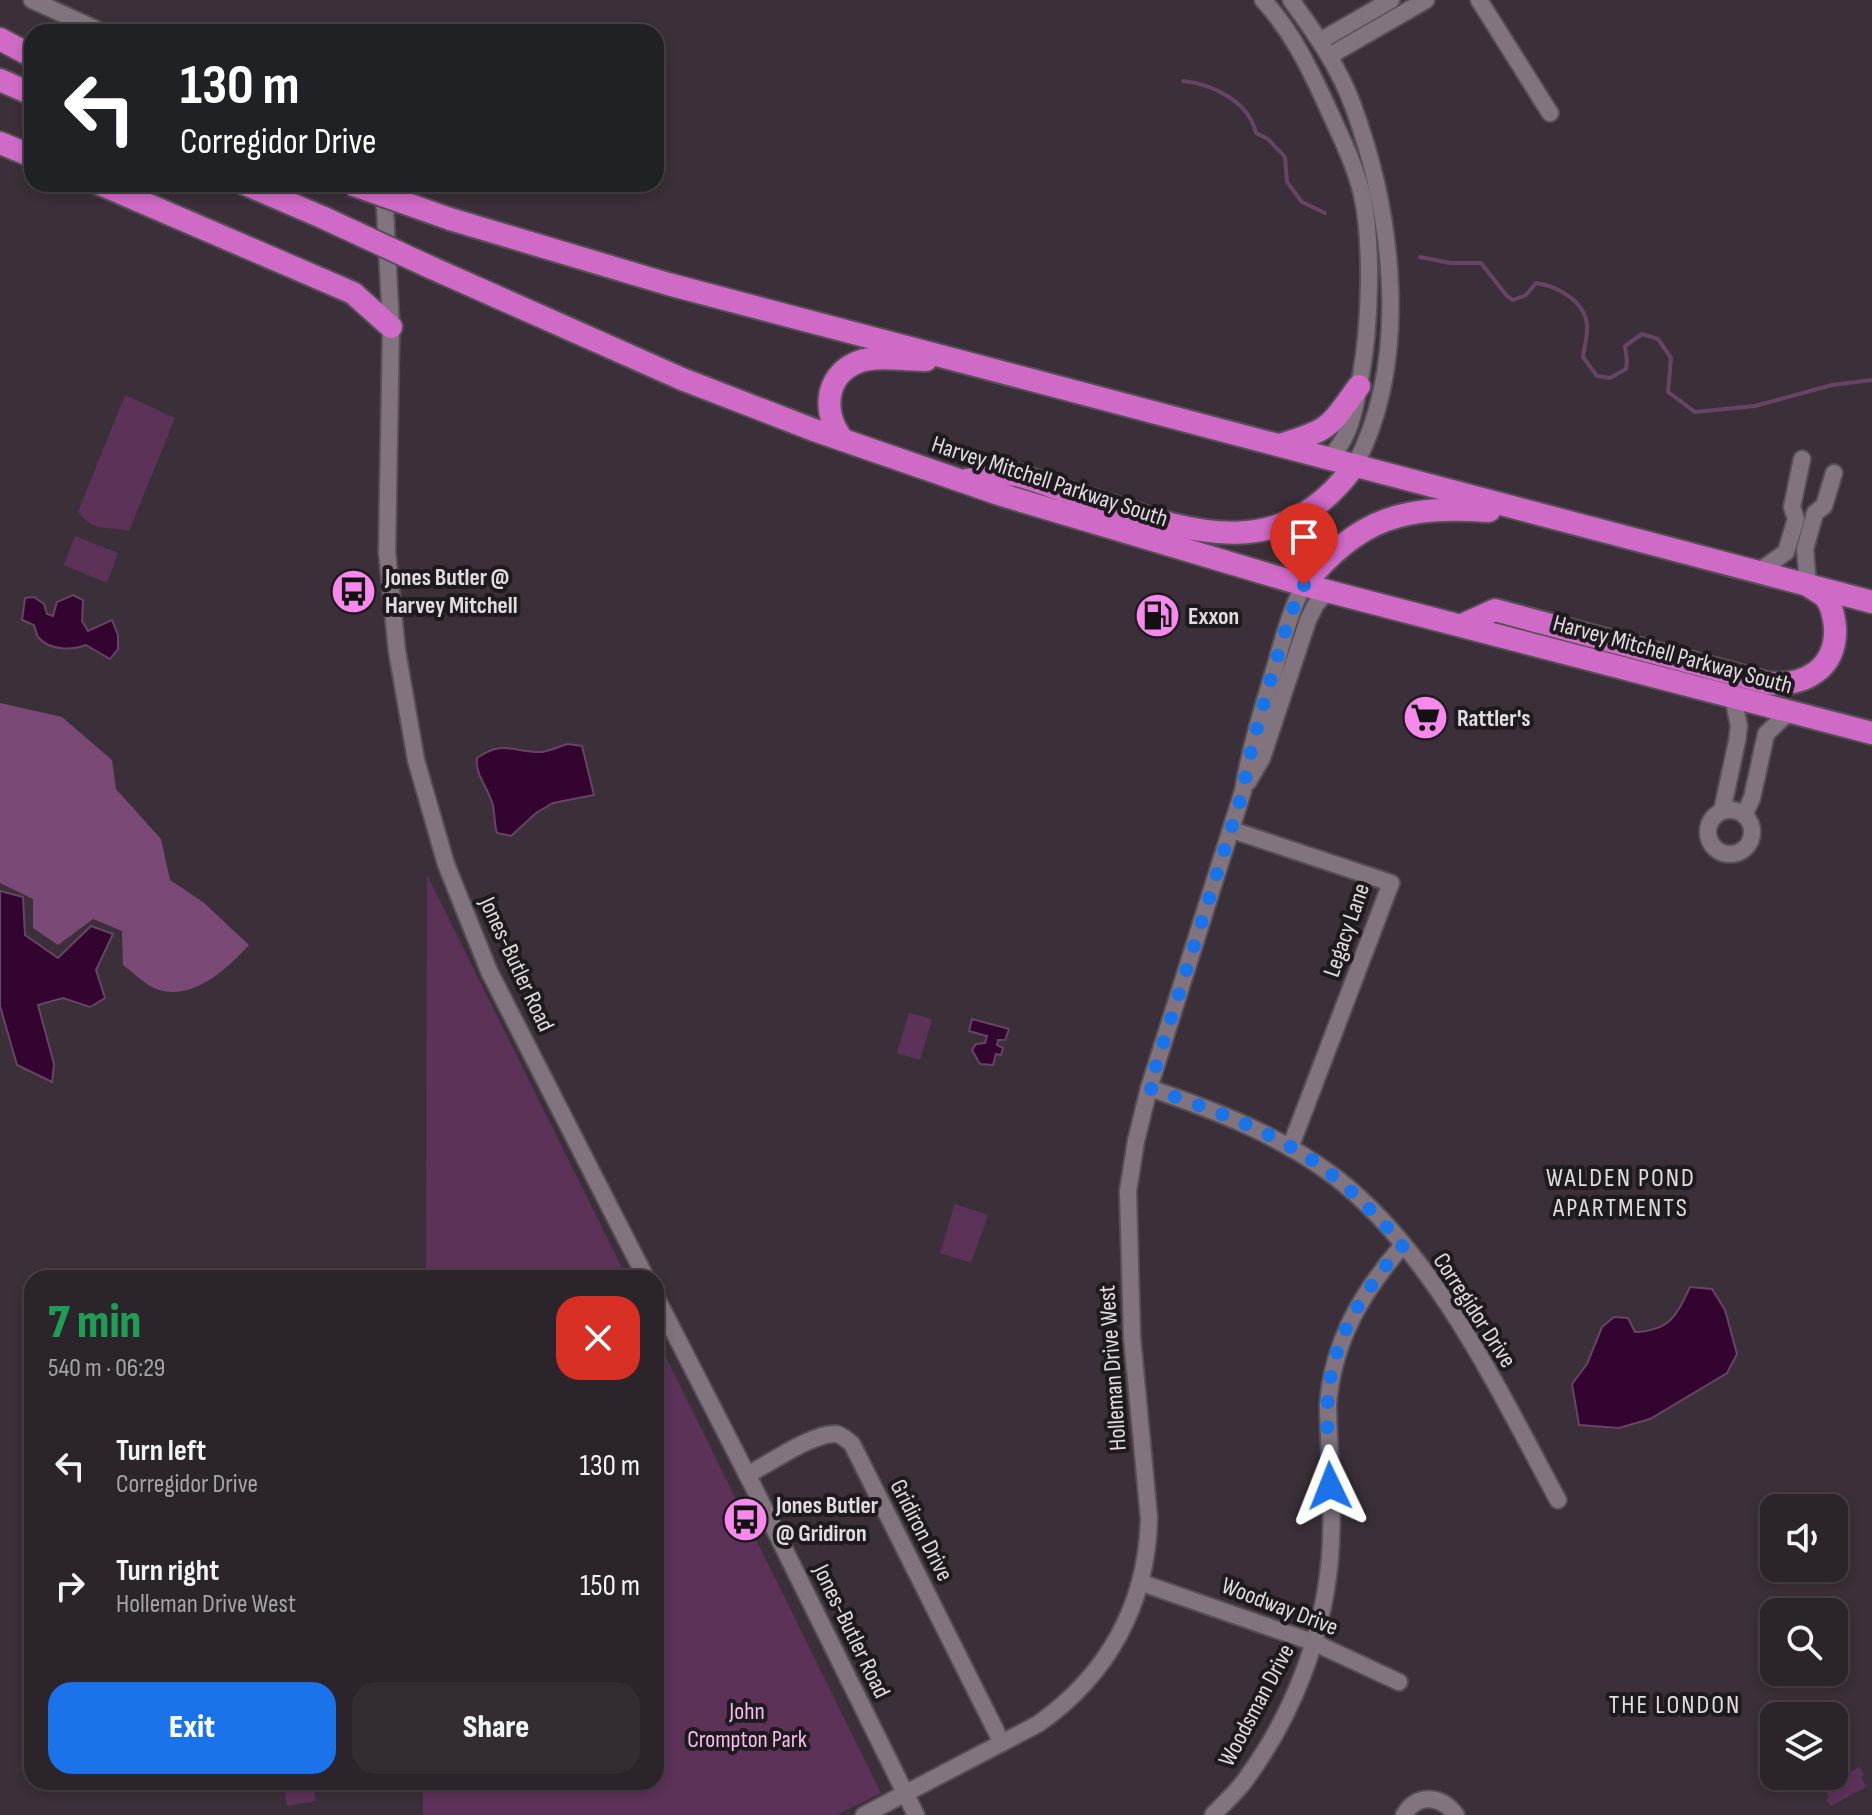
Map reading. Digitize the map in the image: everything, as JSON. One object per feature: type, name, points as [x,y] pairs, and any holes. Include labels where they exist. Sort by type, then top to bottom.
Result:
[{"type":"highway","points":[[0,39],[24,52]]},
{"type":"highway","points":[[0,51],[24,61]]},
{"type":"highway","points":[[0,80],[24,90]]},
{"type":"highway","points":[[0,143],[24,153]]},
{"type":"highway","points":[[119,192],[353,293],[391,327]]},
{"type":"highway","name":"Harvey Mitchell Parkway South","points":[[264,192],[682,379],[958,481],[1304,585],[1872,733]]},
{"type":"highway","points":[[374,192],[450,219],[668,284],[1872,602]]},
{"type":"highway","points":[[843,440],[833,427],[829,398],[845,370],[859,362],[874,360],[957,360]]},
{"type":"highway","points":[[1279,445],[1320,432],[1330,425],[1359,386]]},
{"type":"highway","points":[[958,481],[1014,475],[1187,527],[1240,534],[1265,531],[1289,523],[1313,509],[1334,493],[1355,465]]},
{"type":"highway","points":[[1304,585],[1330,554],[1357,533],[1413,511],[1458,509],[1543,515]]},
{"type":"highway","points":[[1462,625],[1495,610],[1767,683],[1785,685],[1806,679],[1823,667],[1835,637],[1834,616],[1826,598],[1808,585]]},
{"type":"street","points":[[32,0],[84,24]]},
{"type":"street","points":[[1263,0],[1290,34],[1312,72],[1347,150],[1362,195],[1369,305],[1359,386],[1345,439],[1328,458]]},
{"type":"street","points":[[1291,0],[1324,48],[1353,105],[1381,210],[1391,279],[1388,346],[1381,389],[1366,445],[1355,465]]},
{"type":"street","points":[[1324,48],[1391,0]]},
{"type":"street","points":[[1324,48],[1426,0]]},
{"type":"street","points":[[1479,0],[1550,113]]},
{"type":"street","name":"Jones-Butler Road","points":[[384,192],[391,327],[387,552],[397,651],[416,760],[446,864],[489,971],[642,1270]]},
{"type":"street","points":[[1758,572],[1786,552],[1796,519],[1792,507],[1802,459]]},
{"type":"street","points":[[1808,585],[1805,549],[1815,513],[1824,506],[1834,473]]},
{"type":"street","name":"Holleman Drive West","points":[[864,1815],[1056,1712],[1091,1679],[1123,1631],[1142,1583],[1149,1518],[1132,1337],[1127,1213],[1136,1141],[1149,1088],[1232,830],[1260,711],[1290,615],[1304,585]]},
{"type":"street","name":"Holleman Drive West","points":[[1243,791],[1262,758],[1308,620],[1316,604],[1328,591]]},
{"type":"street","points":[[1722,811],[1739,726],[1733,697]]},
{"type":"street","points":[[1744,815],[1752,798],[1766,734],[1789,712]]},
{"type":"street","points":[[1733,810],[1744,815],[1751,824],[1752,836],[1747,847],[1738,854],[1715,850],[1707,829],[1712,818],[1722,811],[1733,810]]},
{"type":"street","name":"Legacy Lane","points":[[1232,830],[1391,883],[1290,1148]]},
{"type":"street","name":"Corregidor Drive","points":[[1149,1088],[1212,1110],[1290,1148],[1336,1178],[1403,1245],[1446,1301],[1475,1348],[1558,1500]]},
{"type":"street","name":"Woodsman Drive","points":[[1213,1815],[1246,1780],[1272,1737],[1299,1685],[1315,1643],[1330,1556],[1330,1381],[1343,1333],[1354,1311],[1403,1245]]},
{"type":"street","name":"Jones-Butler Road","points":[[664,1313],[916,1815]]},
{"type":"street","name":"Gridiron Drive","points":[[747,1475],[819,1437],[835,1434],[852,1444],[1002,1743]]},
{"type":"street","name":"Woodway Drive","points":[[1142,1583],[1315,1643],[1399,1682]]},
{"type":"street","points":[[1404,1815],[1415,1802],[1427,1798],[1449,1805],[1456,1815]]},
{"type":"green space","points":[[125,395],[175,418],[129,531],[101,528],[78,512]]},
{"type":"green space","points":[[75,536],[118,553],[107,583],[64,565]]},
{"type":"green space","points":[[427,875],[623,1270],[426,1270]]},
{"type":"green space","points":[[909,1013],[932,1019],[920,1060],[897,1053]]},
{"type":"green space","points":[[955,1204],[988,1215],[971,1263],[940,1253]]},
{"type":"green space","name":"John Crompton Park","points":[[664,1353],[881,1793],[836,1815],[423,1815],[423,1790],[664,1790]]},
{"type":"green space","points":[[1859,1767],[1864,1774],[1861,1777],[1866,1787],[1831,1806],[1826,1800],[1829,1797],[1826,1790],[1848,1790],[1848,1773]]},
{"type":"green space","points":[[284,1790],[314,1790],[316,1801],[287,1806]]},
{"type":"shaded area","points":[[73,595],[83,600],[82,621],[88,631],[112,620],[118,635],[118,649],[110,659],[86,645],[68,648],[49,645],[38,637],[34,625],[22,620],[25,598],[34,597],[44,604],[47,614],[53,616],[57,602]]},
{"type":"shaded area","points":[[0,703],[62,717],[112,760],[116,789],[161,839],[170,880],[203,902],[249,945],[231,964],[209,980],[185,991],[159,990],[123,965],[122,931],[93,919],[58,945],[33,928],[33,899],[0,883]]},
{"type":"shaded area","points":[[568,744],[582,746],[594,795],[553,803],[536,813],[511,836],[497,833],[493,806],[478,771],[477,758],[495,749],[542,752]]},
{"type":"shaded area","points":[[0,891],[23,897],[25,935],[58,958],[91,926],[113,934],[96,970],[105,998],[90,1007],[63,998],[38,1005],[54,1064],[52,1082],[17,1065],[0,1006]]},
{"type":"shaded area","points":[[972,1019],[1009,1029],[1005,1040],[998,1040],[997,1045],[1003,1048],[1001,1055],[996,1054],[993,1065],[980,1064],[972,1050],[976,1044],[985,1043],[987,1036],[969,1031]]},
{"type":"shaded area","points":[[1690,1287],[1712,1289],[1725,1310],[1737,1354],[1727,1373],[1650,1419],[1619,1428],[1579,1425],[1572,1384],[1587,1364],[1602,1327],[1614,1317],[1628,1318],[1635,1332],[1665,1325],[1676,1313]]},
{"type":"waterway","points":[[1183,81],[1206,86],[1238,104],[1246,112],[1256,133],[1268,139],[1285,157],[1287,182],[1302,202],[1325,213]]},
{"type":"waterway","points":[[1420,257],[1450,263],[1481,263],[1513,300],[1526,295],[1536,283],[1553,287],[1569,296],[1585,316],[1587,329],[1583,357],[1597,376],[1610,378],[1626,369],[1625,346],[1642,334],[1658,339],[1671,358],[1668,392],[1695,412],[1755,406],[1832,385],[1872,380]]},
{"type":"place","name":"Jones Butler @ Harvey Mitchell","points":[[354,591]]},
{"type":"place","name":"Exxon","points":[[1157,616]]},
{"type":"place","name":"Rattler's","points":[[1426,718]]},
{"type":"place","name":"Jones Butler @ Gridiron","points":[[745,1519]]},
{"type":"district","name":"WALDEN POND APARTMENTS","points":[[1621,1192]]},
{"type":"district","name":"THE LONDON","points":[[1675,1704]]},
{"type":"route","points":[[1304,585],[1290,615],[1260,711],[1243,791],[1149,1088],[1248,1125],[1290,1148],[1336,1178],[1403,1245],[1367,1289],[1343,1333],[1336,1356],[1328,1405],[1330,1486]]}]
